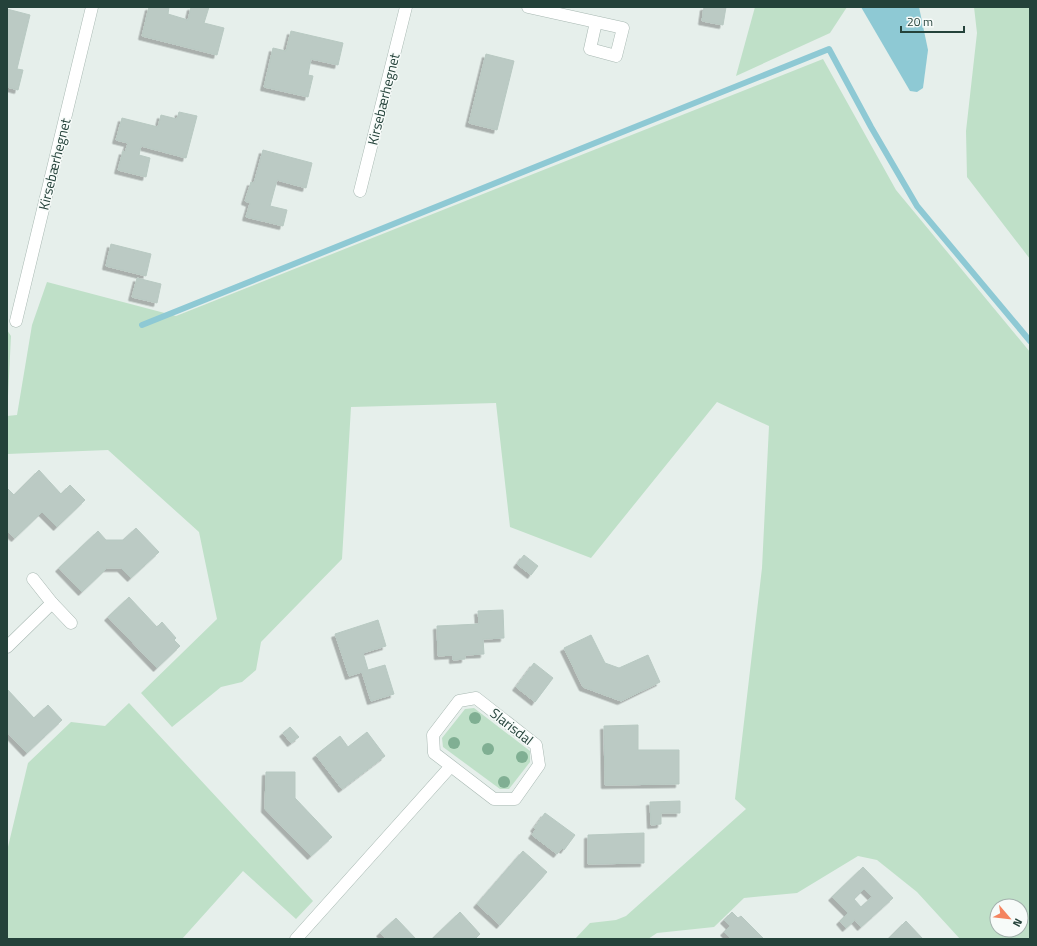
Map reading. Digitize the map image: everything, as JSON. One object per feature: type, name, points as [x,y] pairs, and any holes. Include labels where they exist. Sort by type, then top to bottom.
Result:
[{"type":"street","name":"Kirsebærhegnet","points":[[16,321],[92,7]]},
{"type":"street","name":"Kirsebærhegnet","points":[[360,191],[406,7]]},
{"type":"street","points":[[528,7],[596,22]]},
{"type":"street","points":[[33,579],[52,604],[71,623]]},
{"type":"street","points":[[7,647],[52,604]]},
{"type":"street","name":"Slarisdal","points":[[476,698],[536,745],[539,765],[515,799],[494,799],[451,766],[434,753],[433,735],[459,701],[476,698]]},
{"type":"street","points":[[296,939],[451,766]]},
{"type":"green space","points":[[755,7],[847,7],[830,33],[736,76]]},
{"type":"green space","points":[[974,7],[1030,7],[1030,259],[967,177],[966,131],[977,33]]},
{"type":"green space","points":[[823,59],[896,190],[1030,352],[1030,939],[960,939],[917,892],[877,860],[858,856],[797,893],[744,898],[714,927],[657,933],[648,939],[575,939],[590,923],[616,920],[626,916],[746,809],[735,799],[762,568],[769,426],[717,402],[591,558],[510,527],[496,403],[351,407],[342,559],[261,642],[256,670],[242,682],[221,687],[172,727],[141,693],[217,619],[199,532],[108,450],[7,454],[7,416],[17,415],[32,325],[47,282],[176,316]]},
{"type":"green space","points":[[7,330],[11,336],[7,416]]},
{"type":"green space","points":[[129,703],[313,901],[296,919],[243,871],[182,939],[7,939],[7,851],[28,763],[71,722],[105,726]]},
{"type":"green space","points":[[474,708],[530,751],[530,762],[509,789],[500,789],[443,747],[442,738],[465,709]]},
{"type":"water","points":[[861,7],[919,7],[928,50],[923,88],[917,92],[910,91]]},
{"type":"building","points":[[149,7],[169,7],[168,14],[188,20],[191,7],[209,7],[204,23],[224,28],[217,55],[142,36]]},
{"type":"building","points":[[704,7],[726,7],[723,25],[702,21]]},
{"type":"building","points":[[7,9],[30,15],[17,69],[23,70],[18,90],[7,87]]},
{"type":"building","points":[[291,31],[343,43],[338,65],[311,59],[308,75],[313,76],[308,97],[264,87],[273,48],[286,51]]},
{"type":"building","points":[[486,54],[514,61],[497,130],[469,123]]},
{"type":"building","points":[[179,112],[197,116],[186,158],[141,146],[139,155],[150,158],[146,177],[118,170],[123,151],[125,152],[128,143],[116,140],[122,118],[158,127],[161,115],[177,119]]},
{"type":"building","points":[[263,150],[312,163],[306,188],[277,180],[270,206],[287,210],[283,226],[246,217],[250,203],[245,201],[251,182],[254,183]]},
{"type":"building","points":[[111,244],[151,254],[146,276],[106,266]]},
{"type":"building","points":[[137,278],[161,284],[157,303],[132,297]]},
{"type":"building","points":[[39,470],[61,494],[70,485],[85,500],[57,527],[42,512],[15,538],[7,531],[7,488],[14,495]]},
{"type":"building","points":[[136,528],[159,552],[131,578],[121,568],[107,568],[82,592],[59,568],[98,531],[106,540],[123,540]]},
{"type":"building","points":[[524,555],[538,566],[531,575],[517,564]]},
{"type":"building","points":[[129,597],[157,627],[162,622],[176,638],[174,640],[180,646],[157,668],[108,617]]},
{"type":"building","points":[[503,610],[504,638],[483,639],[484,654],[465,655],[465,659],[453,660],[453,655],[438,656],[437,626],[479,624],[478,611]]},
{"type":"building","points":[[378,620],[386,646],[363,653],[368,670],[385,665],[394,694],[371,701],[362,672],[349,676],[335,634]]},
{"type":"building","points":[[591,635],[605,663],[619,668],[648,655],[660,682],[621,701],[583,687],[564,648]]},
{"type":"building","points":[[534,663],[553,678],[535,702],[516,687]]},
{"type":"building","points":[[7,689],[34,718],[48,705],[62,720],[27,753],[7,732]]},
{"type":"building","points":[[638,725],[638,750],[679,750],[679,784],[605,785],[604,726]]},
{"type":"building","points":[[290,727],[299,737],[291,743],[283,733]]},
{"type":"building","points":[[367,732],[385,756],[342,789],[316,755],[340,736],[348,747]]},
{"type":"building","points":[[266,772],[295,772],[295,798],[332,837],[311,856],[265,809]]},
{"type":"building","points":[[680,801],[680,813],[661,813],[661,824],[651,825],[650,802]]},
{"type":"building","points":[[545,813],[575,835],[564,850],[562,848],[557,854],[532,835],[536,829],[534,828]]},
{"type":"building","points":[[644,833],[644,863],[588,864],[588,835]]},
{"type":"building","points":[[523,851],[547,872],[500,925],[477,904]]},
{"type":"building","points":[[863,867],[893,898],[861,927],[855,920],[846,928],[840,921],[848,913],[832,897]],"holes":[[[864,889],[872,897],[861,907],[854,899]]]},
{"type":"building","points":[[460,912],[480,934],[475,939],[432,939]]},
{"type":"building","points":[[732,912],[738,918],[741,916],[764,939],[731,939],[724,932],[730,926],[724,920]]},
{"type":"building","points":[[396,918],[416,939],[387,939],[380,933]]},
{"type":"building","points":[[906,921],[923,939],[888,939]]},
{"type":"waterway","points":[[142,325],[829,49],[871,127],[917,206],[1030,341]]}]
